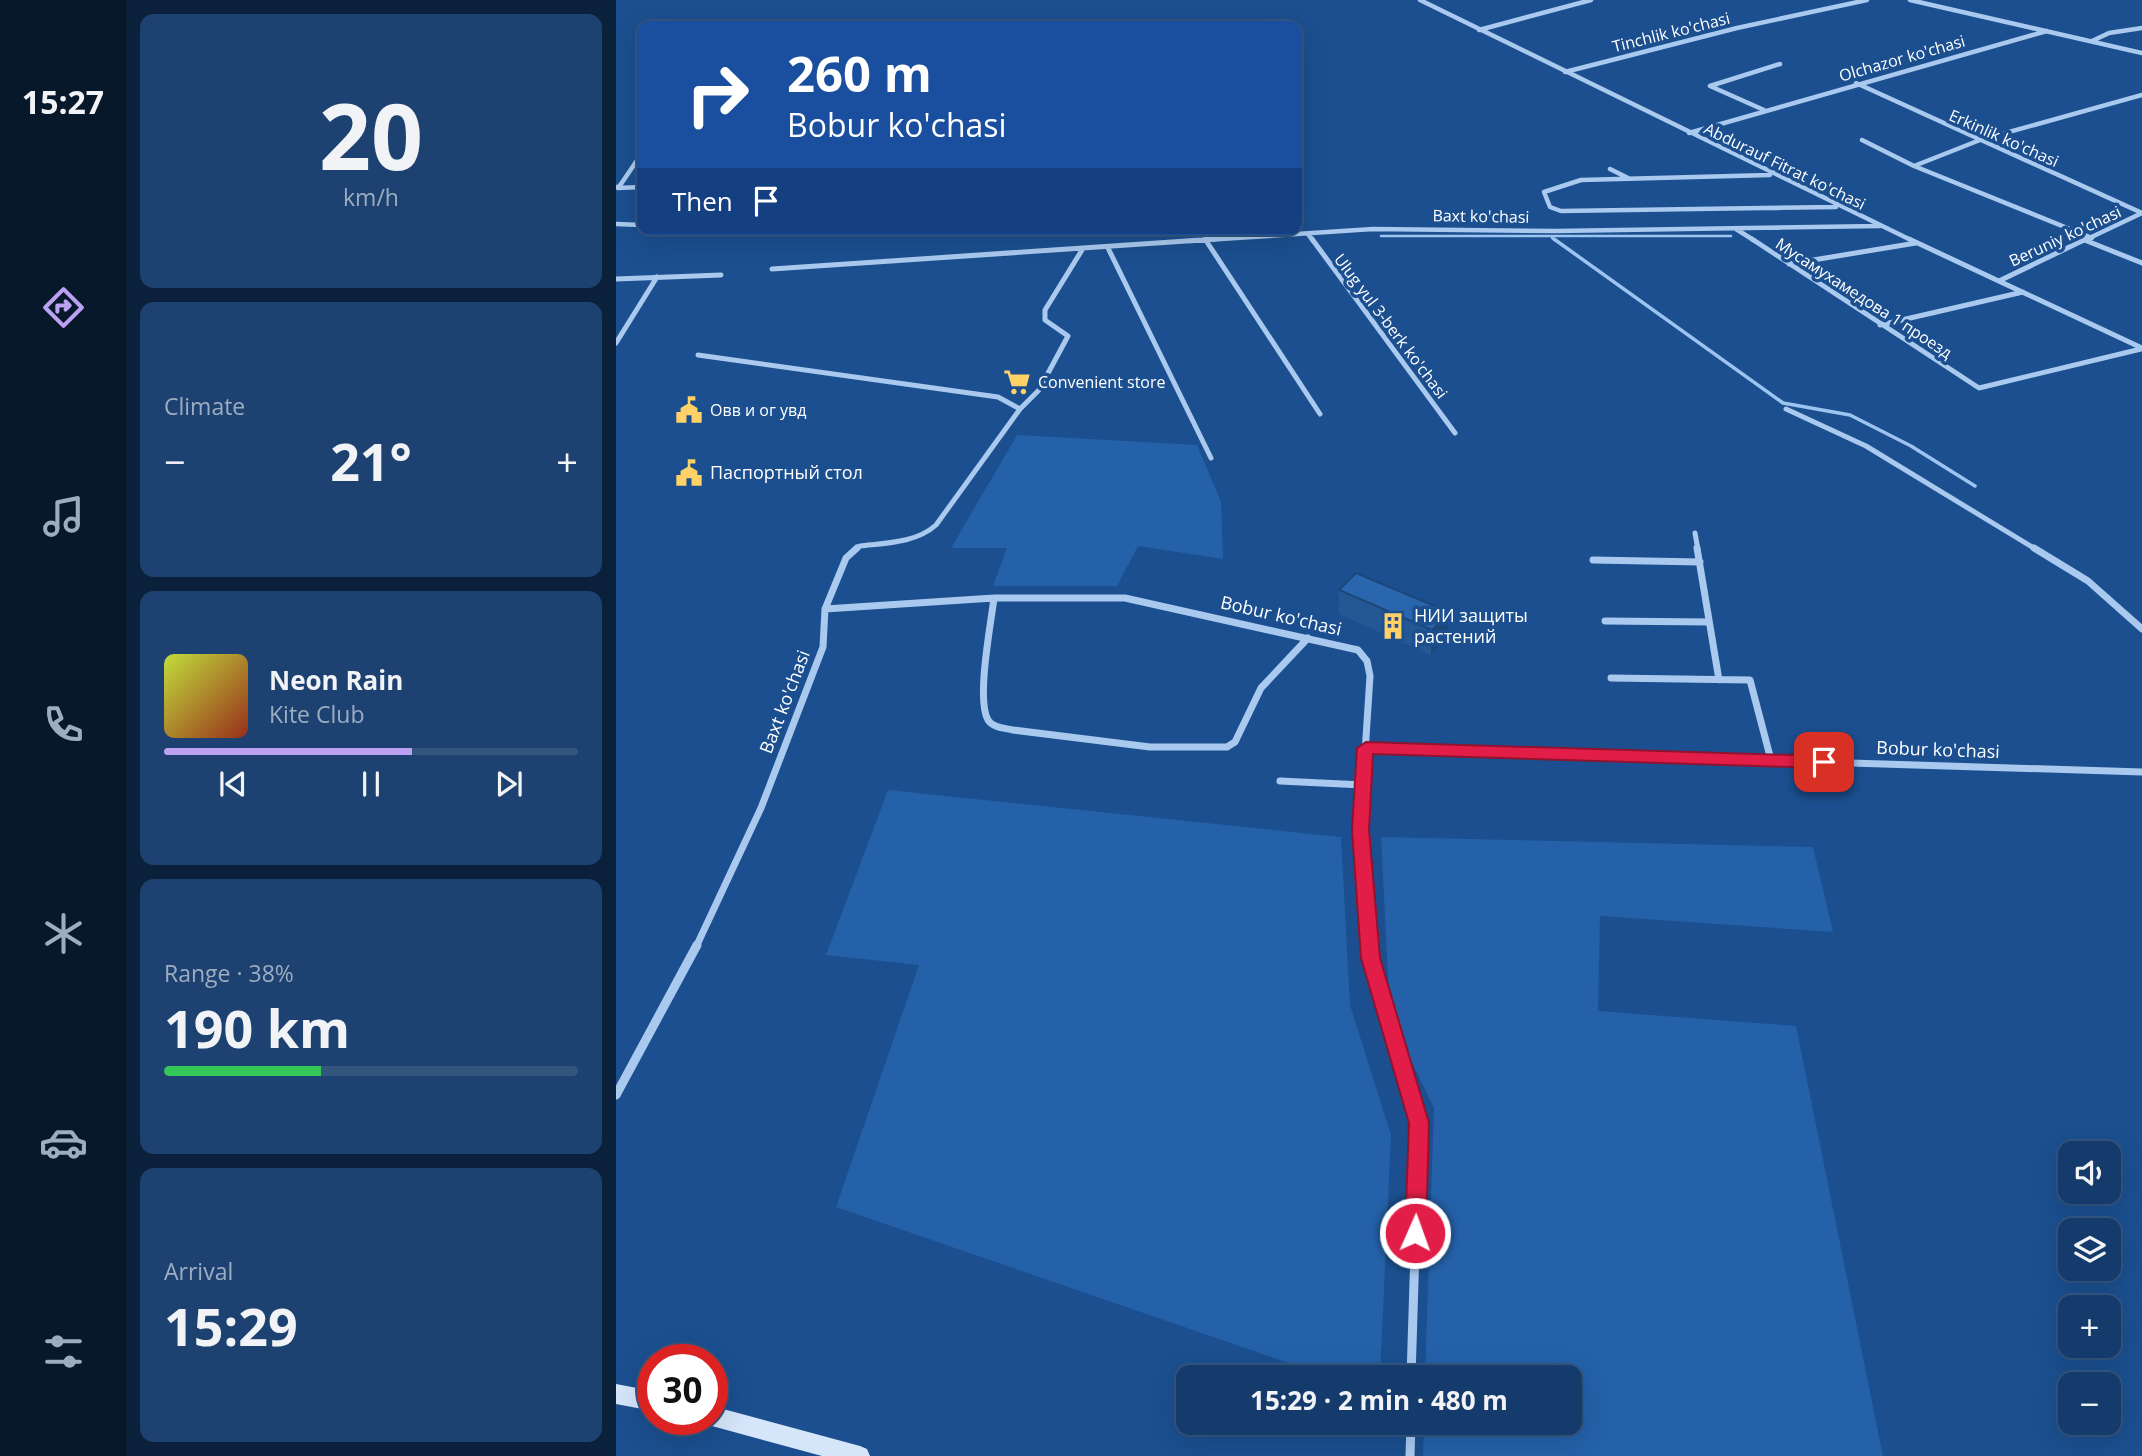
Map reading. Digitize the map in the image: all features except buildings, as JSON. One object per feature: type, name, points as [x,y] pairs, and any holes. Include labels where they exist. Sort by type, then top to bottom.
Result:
[{"type":"main road","points":[[616,1394],[637,1398]]},
{"type":"main road","points":[[728,1421],[831,1451],[860,1456]]},
{"type":"street","name":"Abdurauf Fitrat ko'chasi","points":[[1420,0],[1840,207],[2142,348]]},
{"type":"street","points":[[1478,30],[1591,0]]},
{"type":"street","name":"Tinchlik ko'chasi","points":[[1564,72],[1737,28],[1867,0]]},
{"type":"street","points":[[1910,0],[2142,53]]},
{"type":"street","points":[[2092,41],[2115,31],[2142,28]]},
{"type":"street","name":"Olchazor ko'chasi","points":[[1689,133],[1856,83],[2046,31]]},
{"type":"street","points":[[1765,111],[1710,86],[1780,64]]},
{"type":"street","name":"Erkinlik ko'chasi","points":[[1856,83],[2142,213]]},
{"type":"street","points":[[1914,166],[1980,140],[2142,95]]},
{"type":"street","points":[[1862,139],[1914,166],[2142,263]]},
{"type":"street","points":[[617,188],[637,160]]},
{"type":"street","points":[[1610,169],[1629,179]]},
{"type":"street","points":[[1774,174],[1581,180],[1544,192],[1550,207],[1561,211],[1840,207]]},
{"type":"street","points":[[617,188],[637,187]]},
{"type":"street","name":"Beruniy ko'chasi","points":[[1999,281],[2142,213]]},
{"type":"street","points":[[616,225],[637,225]]},
{"type":"street","name":"Baxt ko'chasi","points":[[1302,234],[1373,229],[1558,231],[1880,226]]},
{"type":"street","name":"Мусамухамедова 1 проезд","points":[[1735,229],[1979,388],[2142,348]]},
{"type":"street","name":"Ulug yul 3-berk ko'chasi","points":[[1308,234],[1455,433]]},
{"type":"street","name":"Baxt ko'chasi","points":[[772,268],[1287,235]]},
{"type":"street","points":[[1205,239],[1320,414]]},
{"type":"street","points":[[1789,264],[1917,243]]},
{"type":"street","points":[[1108,248],[1212,458]]},
{"type":"street","name":"Baxt ko'chasi","points":[[616,1095],[713,915],[761,808],[823,647],[825,608],[848,553],[866,544],[905,540],[926,534],[944,515],[1020,410],[1039,390],[1068,337],[1045,320],[1045,310],[1082,250]]},
{"type":"street","points":[[616,279],[721,275]]},
{"type":"street","points":[[616,343],[657,277]]},
{"type":"street","points":[[1880,325],[2022,292]]},
{"type":"street","points":[[698,355],[998,397],[1020,410]]},
{"type":"street","points":[[1786,409],[1866,446],[2088,581],[2142,629]]},
{"type":"street","points":[[1695,533],[1719,680]]},
{"type":"street","points":[[1593,560],[1700,562]]},
{"type":"street","points":[[993,598],[985,684],[987,717],[996,726],[1027,732],[1150,747],[1227,747],[1240,733],[1261,688],[1308,638]]},
{"type":"street","name":"Bobur ko'chasi","points":[[825,608],[993,598],[1125,598],[1358,650],[1367,661],[1370,676],[1366,748],[2142,772]]},
{"type":"street","points":[[1605,621],[1709,622]]},
{"type":"street","points":[[1611,678],[1750,680],[1771,760]]},
{"type":"street","points":[[1366,748],[1360,830],[1370,958],[1419,1123],[1412,1365]]},
{"type":"street","points":[[1280,781],[1363,785]]},
{"type":"street","points":[[1410,1456],[1411,1435]]},
{"type":"shaded area","points":[[1017,435],[1197,445],[1221,502],[1223,559],[1138,546],[1117,586],[993,586],[1007,548],[951,548]]},
{"type":"shaded area","points":[[888,790],[1341,837],[1350,1005],[1391,1135],[1381,1365],[1294,1365],[836,1207],[919,965],[826,955]]},
{"type":"shaded area","points":[[1381,837],[1813,847],[1833,932],[1600,916],[1598,1011],[1796,1026],[1883,1456],[1423,1456],[1424,1435],[1582,1435],[1582,1365],[1425,1365],[1434,1108],[1390,1017]]},
{"type":"waterway","points":[[1381,236],[1731,236]]},
{"type":"waterway","points":[[1552,238],[1556,241]]},
{"type":"waterway","points":[[1554,239],[1783,403],[1850,415],[1911,446],[1975,486]]},
{"type":"place","name":"Convenient store","points":[[1017,382]]},
{"type":"place","name":"Овв и ог увд","points":[[689,410]]},
{"type":"place","name":"Паспортный стол","points":[[689,473]]},
{"type":"place","name":"НИИ защиты растений","points":[[1393,626]]},
{"type":"route","points":[[1415,1233],[1419,1123],[1370,958],[1360,830],[1366,748],[1824,762]]}]
